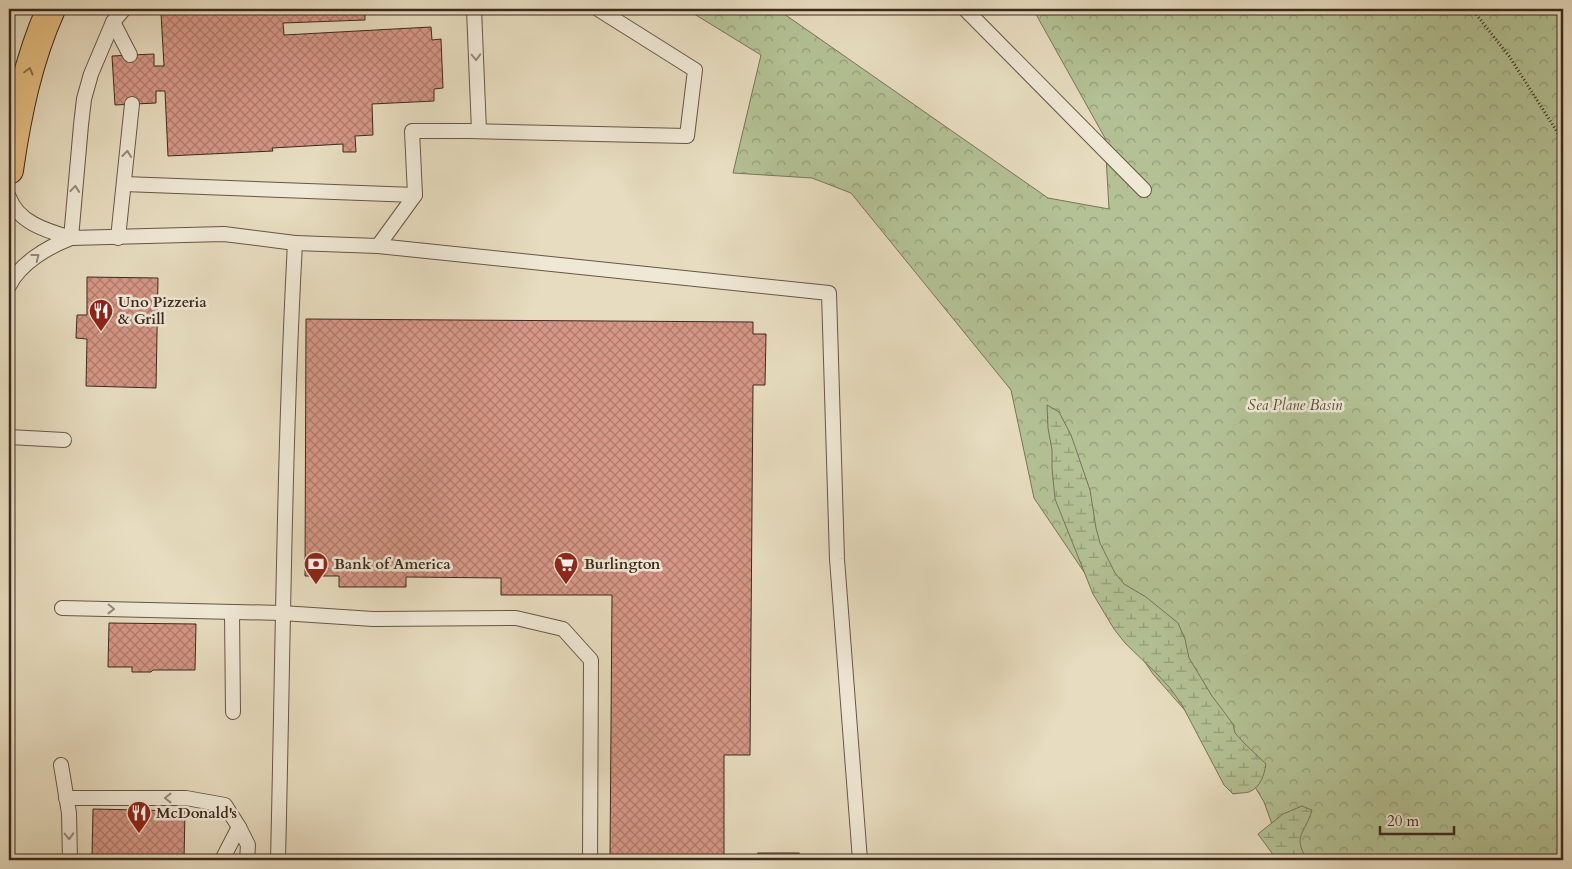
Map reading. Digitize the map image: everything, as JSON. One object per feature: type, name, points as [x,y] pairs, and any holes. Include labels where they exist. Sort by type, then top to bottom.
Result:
[{"type":"highway","points":[[9,170],[19,110],[27,79],[36,46],[51,9]]},
{"type":"lane","points":[[71,238],[80,125],[84,99],[91,74],[113,22],[124,9]]},
{"type":"lane","points":[[474,9],[479,131]]},
{"type":"lane","points":[[378,246],[415,195],[412,131],[687,136],[695,70],[598,9]]},
{"type":"lane","points":[[965,9],[1144,190]]},
{"type":"lane","points":[[113,22],[130,56]]},
{"type":"lane","points":[[118,238],[132,104]]},
{"type":"lane","points":[[124,184],[415,195]]},
{"type":"lane","points":[[9,197],[21,215],[34,224],[48,231],[71,238],[224,234],[296,243],[378,246],[829,293],[837,559],[860,860]]},
{"type":"lane","points":[[9,286],[22,269],[38,255],[71,238]]},
{"type":"lane","points":[[278,860],[282,613],[290,351],[296,243]]},
{"type":"lane","points":[[9,437],[64,440]]},
{"type":"lane","points":[[62,608],[282,613],[373,618],[516,618],[562,629],[591,660],[590,860]]},
{"type":"lane","points":[[232,612],[232,712]]},
{"type":"lane","points":[[61,765],[69,813],[70,860]]},
{"type":"lane","points":[[66,798],[186,798],[225,805],[248,845],[247,860]]},
{"type":"lane","points":[[222,860],[239,827]]},
{"type":"path","points":[[1472,9],[1518,69],[1563,141]]},
{"type":"green space","name":"Sea Plane Basin","points":[[686,9],[777,9],[1048,198],[1109,209],[1105,138],[1033,9],[1563,9],[1563,860],[1284,860],[1264,802],[1249,777],[1204,732],[1153,674],[1034,498],[1011,390],[851,193],[812,178],[733,173],[761,55]]},
{"type":"green space","points":[[1047,405],[1059,412],[1071,435],[1090,490],[1100,543],[1115,573],[1124,584],[1146,597],[1178,623],[1185,639],[1189,658],[1212,696],[1233,724],[1235,733],[1266,764],[1259,784],[1253,790],[1233,794],[1224,785],[1182,705],[1170,688],[1125,643],[1114,629],[1093,594],[1055,499]]},
{"type":"green space","points":[[1302,806],[1312,810],[1300,839],[1300,845],[1307,860],[1277,860],[1258,834],[1283,814]]},
{"type":"building","points":[[170,9],[365,9],[365,20],[283,23],[284,35],[431,27],[432,40],[441,39],[443,88],[434,89],[434,101],[372,104],[373,135],[355,136],[356,152],[343,152],[343,144],[272,148],[273,151],[168,156],[165,91],[156,91],[156,103],[115,105],[112,56],[154,54],[154,66],[164,66],[161,13],[170,12]]},
{"type":"building","points":[[87,277],[158,278],[156,388],[86,386],[87,339],[76,338],[77,315],[87,315]]},
{"type":"building","points":[[306,319],[753,322],[753,334],[766,334],[765,385],[753,385],[750,755],[724,755],[724,860],[610,860],[612,595],[501,595],[501,578],[406,577],[406,587],[339,587],[339,576],[305,576]]},
{"type":"building","points":[[109,623],[196,624],[195,670],[132,672],[132,667],[108,667]]},
{"type":"building","name":"McDonald's","points":[[93,809],[185,811],[184,860],[92,857]]},
{"type":"building","points":[[758,853],[799,853],[799,860],[758,860]]},
{"type":"place","name":"Uno Pizzeria & Grill","points":[[101,332]]},
{"type":"place","name":"Bank of America","points":[[316,585]]},
{"type":"place","name":"Burlington","points":[[566,585]]},
{"type":"place","name":"McDonald's","points":[[139,834]]}]
